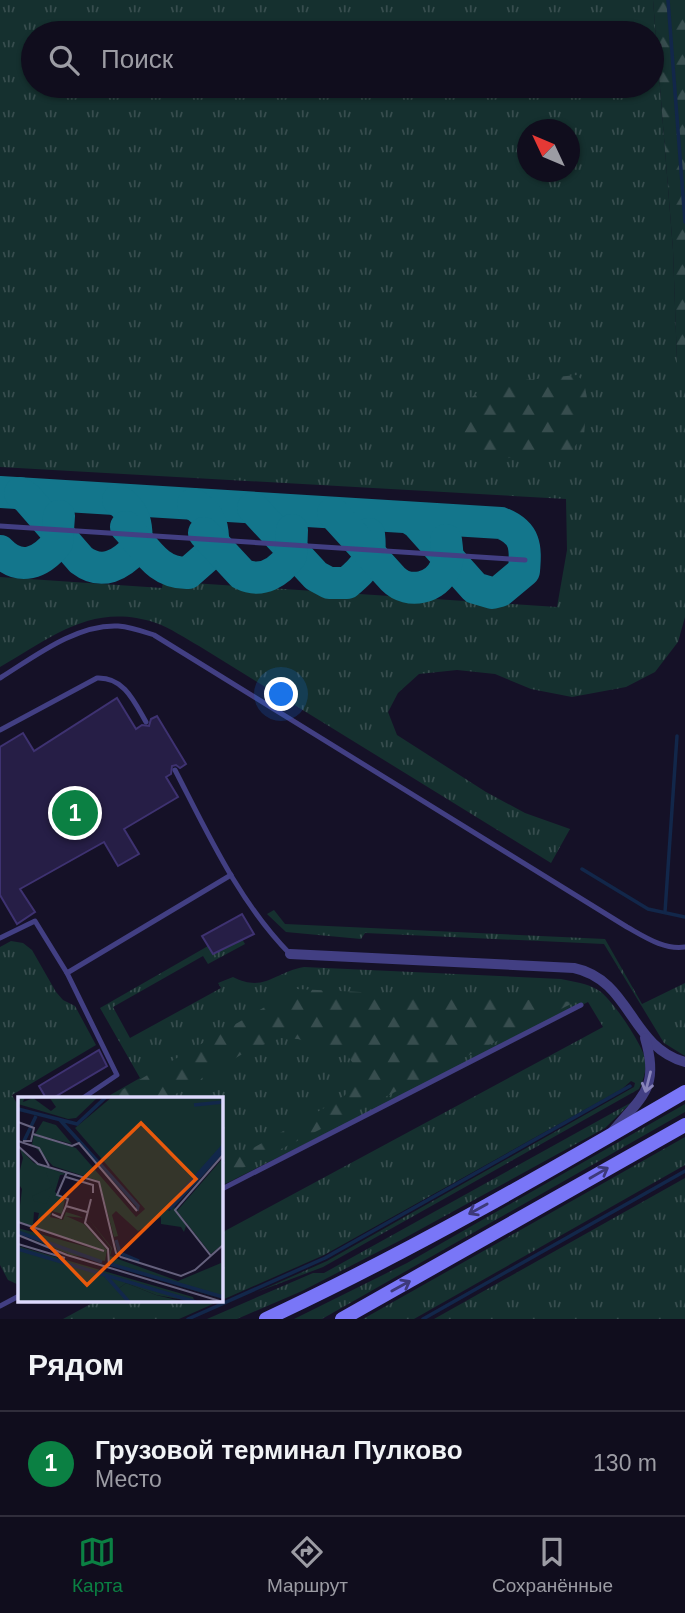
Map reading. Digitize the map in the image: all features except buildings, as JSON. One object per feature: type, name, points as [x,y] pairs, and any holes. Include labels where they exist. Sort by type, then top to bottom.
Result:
[{"type":"main road","points":[[266,1319],[384,1261],[685,1092]]},
{"type":"main road","points":[[342,1319],[685,1125]]},
{"type":"street","points":[[290,954],[574,968],[588,971],[620,996],[644,1036],[651,1067],[647,1088],[633,1111],[607,1138]]},
{"type":"street","points":[[644,1036],[665,1054],[685,1062]]},
{"type":"lane","points":[[0,526],[525,560]]},
{"type":"lane","points":[[0,678],[62,641],[96,628],[134,628],[154,635],[627,927],[657,943],[685,947]]},
{"type":"lane","points":[[0,730],[96,678],[108,678],[122,685],[146,722]]},
{"type":"lane","points":[[175,771],[231,875],[270,933],[290,954]]},
{"type":"lane","points":[[67,973],[231,875]]},
{"type":"lane","points":[[0,938],[35,921],[67,973],[117,1075],[84,1097]]},
{"type":"lane","points":[[222,1189],[581,1005]]},
{"type":"lane","points":[[0,1296],[2,1305],[18,1297]]},
{"type":"green space","points":[[0,0],[653,0],[655,21],[21,21],[21,98],[661,98],[673,250],[677,362],[685,363],[685,617],[678,642],[655,672],[626,687],[572,697],[531,689],[495,674],[457,670],[419,674],[398,693],[388,712],[397,735],[486,792],[525,813],[570,829],[551,863],[199,646],[156,623],[112,617],[92,620],[56,634],[0,667],[0,577],[162,588],[163,581],[557,607],[567,550],[566,499],[0,467]]},
{"type":"green space","points":[[653,0],[685,0],[685,363],[677,363],[673,250],[661,98],[664,98],[664,21],[655,21]]},
{"type":"green space","points":[[577,375],[584,382],[587,398],[584,436],[567,455],[490,459],[472,452],[455,438],[463,406],[475,395],[503,378],[515,381]]},
{"type":"green space","points":[[274,910],[285,924],[605,939],[642,1004],[685,983],[685,1056],[664,1043],[604,944],[365,933],[361,939],[286,932],[267,914]]},
{"type":"green space","points":[[242,939],[245,944],[208,964],[203,956],[113,1007],[130,1038],[221,988],[218,983],[233,977],[253,983],[261,982],[304,967],[561,979],[594,988],[611,1002],[644,1055],[646,1066],[643,1080],[639,1089],[323,1267],[257,1292],[327,1261],[634,1087],[635,1083],[631,1081],[622,1089],[324,1255],[222,1300],[222,1232],[603,1027],[588,1002],[222,1185],[222,1097],[107,1097],[140,1078],[100,1008],[208,946],[213,954]]},
{"type":"green space","points":[[11,941],[23,943],[32,950],[56,992],[63,1000],[75,1006],[96,1045],[12,1095],[18,1105],[18,1285],[8,1280],[0,1265],[0,947]]},
{"type":"green space","points":[[296,989],[575,1002],[222,1178],[222,1165],[342,1098],[353,1087],[358,1071],[348,1056],[298,1039],[280,1038],[244,1053],[171,1097],[110,1097]]},
{"type":"green space","points":[[632,1102],[605,1128],[302,1291],[237,1319],[207,1319],[313,1273],[324,1273]]},
{"type":"green space","points":[[685,1104],[685,1112],[322,1319],[294,1319],[407,1263]]},
{"type":"green space","points":[[685,1137],[685,1165],[414,1319],[363,1319]]},
{"type":"green space","points":[[685,1178],[685,1319],[434,1319]]},
{"type":"green space","points":[[94,1302],[218,1302],[179,1319],[63,1319]]},
{"type":"waterway","points":[[668,0],[685,222]]},
{"type":"waterway","points":[[665,912],[677,736]]},
{"type":"waterway","points":[[582,869],[648,909],[685,917]]},
{"type":"waterway","points":[[188,1319],[325,1258],[630,1086]]},
{"type":"waterway","points":[[423,1319],[685,1171]]},
{"type":"taxiway","points":[[0,492],[501,523],[515,531],[523,542],[524,571],[500,591],[492,593],[475,588],[417,523],[409,518]]},
{"type":"taxiway","points":[[20,493],[81,560],[104,568],[118,563],[136,548],[137,533],[132,515],[118,500]]},
{"type":"taxiway","points":[[126,527],[160,564],[177,572],[188,573],[213,551],[211,524],[205,513],[193,504]]},
{"type":"taxiway","points":[[253,508],[316,576],[329,583],[347,583],[364,567],[370,550],[369,534]]},
{"type":"taxiway","points":[[333,513],[393,579],[407,587],[422,587],[441,575],[447,561],[446,540]]},
{"type":"taxiway","points":[[0,551],[8,558],[23,563],[44,556],[57,543],[59,516]]},
{"type":"taxiway","points":[[204,533],[242,574],[256,578],[270,575],[291,556],[292,530]]},
{"type":"place","name":"Грузовой терминал Пулково","points":[[75,813]]}]
